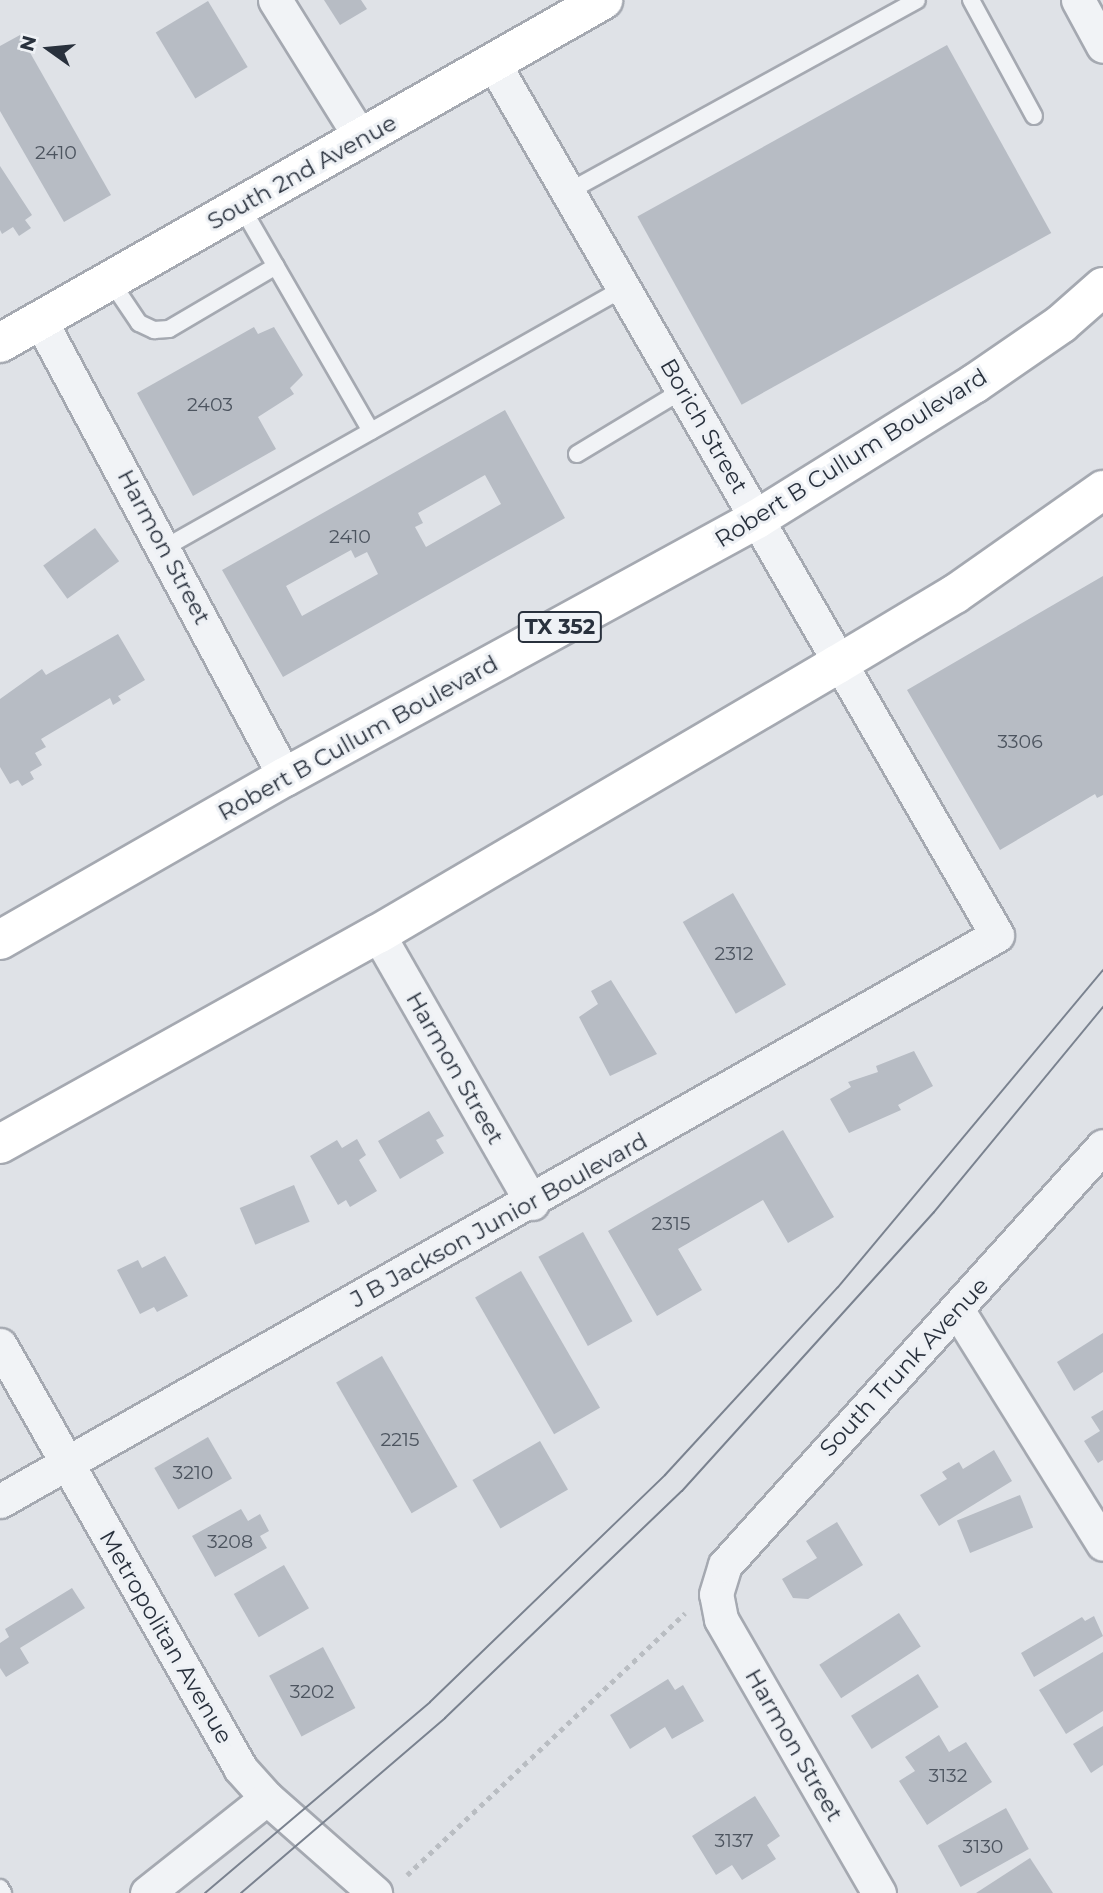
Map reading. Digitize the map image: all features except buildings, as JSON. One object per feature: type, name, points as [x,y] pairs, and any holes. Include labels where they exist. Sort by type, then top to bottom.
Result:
[{"type":"main road","name":"South 2nd Avenue","points":[[0,342],[603,0]]},
{"type":"main road","name":"Robert B Cullum Boulevard","points":[[0,940],[285,777],[757,519],[974,384],[1061,324],[1103,287]]},
{"type":"main road","points":[[0,1144],[378,934],[838,664],[955,594],[1103,490]]},
{"type":"street","points":[[275,0],[361,138]]},
{"type":"street","points":[[1078,0],[1103,46]]},
{"type":"street","name":"Borich Street","points":[[494,64],[838,664],[997,935]]},
{"type":"street","name":"Harmon Street","points":[[40,320],[166,547],[285,777]]},
{"type":"street","name":"Harmon Street","points":[[378,934],[532,1203]]},
{"type":"street","name":"J B Jackson Junior Boulevard","points":[[0,1501],[66,1461],[532,1203],[997,935]]},
{"type":"street","name":"South Trunk Avenue","points":[[716,1594],[725,1565],[742,1542],[958,1311],[1103,1146]]},
{"type":"street","points":[[958,1311],[1103,1544]]},
{"type":"street","name":"Metropolitan Avenue","points":[[0,1345],[240,1768],[267,1798],[362,1889]]},
{"type":"street","name":"Harmon Street","points":[[716,1594],[721,1619],[879,1893]]},
{"type":"street","points":[[147,1893],[267,1798]]},
{"type":"lane","points":[[568,192],[916,0]]},
{"type":"lane","points":[[971,0],[1034,116]]},
{"type":"lane","points":[[241,206],[371,431]]},
{"type":"lane","points":[[110,280],[139,323],[154,330],[169,329],[276,266]]},
{"type":"lane","points":[[166,547],[624,288]]},
{"type":"lane","points":[[577,454],[683,390]]},
{"type":"lane","points":[[0,1888],[3,1893]]},
{"type":"path","points":[[407,1875],[674,1619],[716,1594]]},
{"type":"tram line","points":[[205,1893],[430,1702],[665,1475],[838,1287],[1103,970]]},
{"type":"tram line","points":[[241,1893],[445,1718],[682,1491],[934,1212],[1103,1007]]}]
